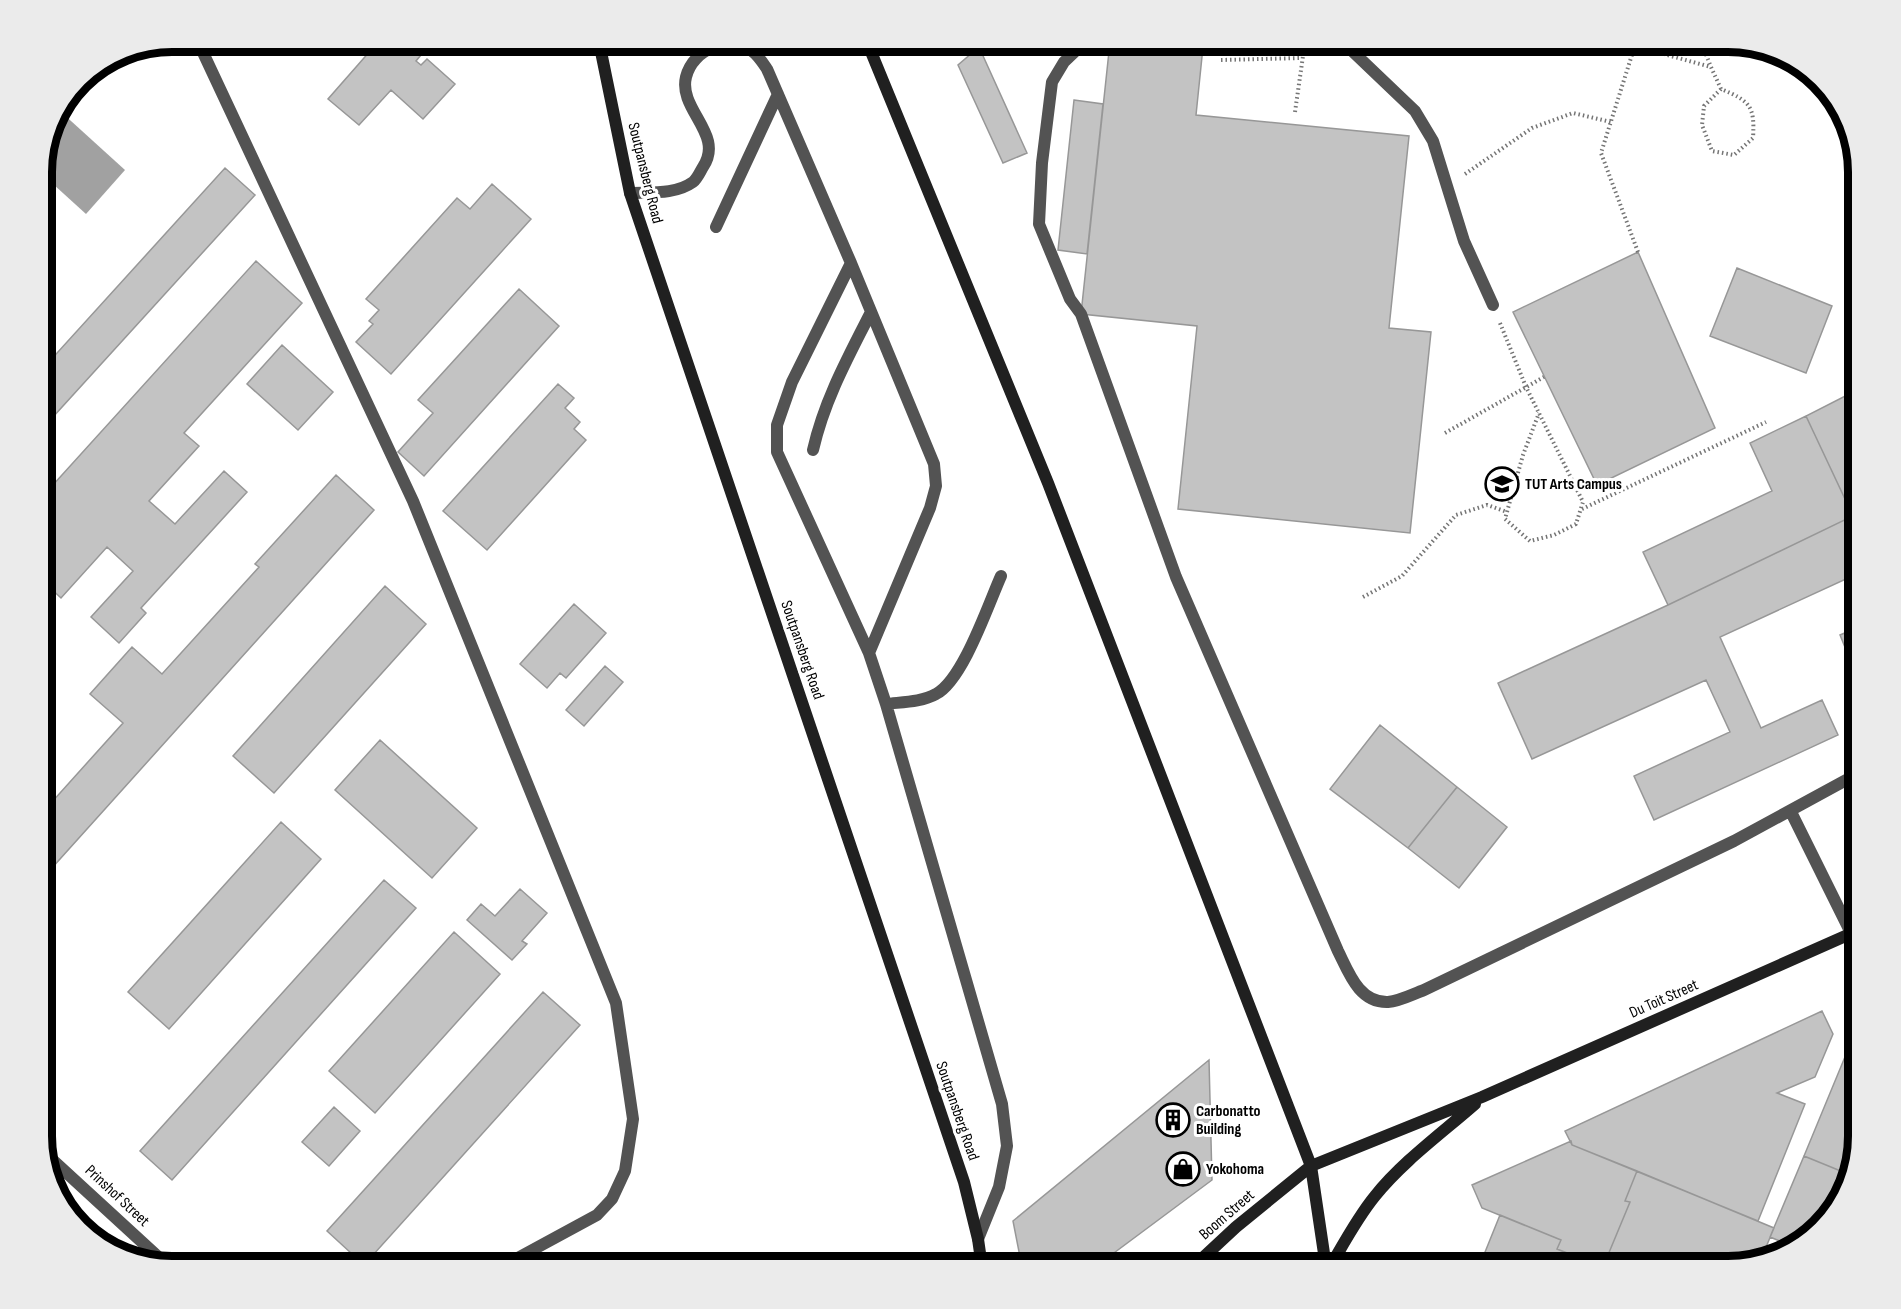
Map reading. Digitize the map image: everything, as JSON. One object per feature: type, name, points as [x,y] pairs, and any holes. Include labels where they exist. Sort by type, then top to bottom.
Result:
[{"type":"main road","name":"Soutpansberg Road","points":[[601,52],[630,193],[964,1182],[980,1256]]},
{"type":"main road","points":[[871,52],[1047,483],[1311,1166],[1324,1256]]},
{"type":"main road","name":"Du Toit Street","points":[[1311,1166],[1482,1097],[1848,935]]},
{"type":"main road","name":"Du Toit Street","points":[[1336,1256],[1356,1221],[1395,1174],[1482,1097]]},
{"type":"main road","name":"Boom Street","points":[[1205,1256],[1236,1227],[1311,1166]]},
{"type":"street","points":[[203,52],[413,501],[616,1003],[633,1119],[625,1171],[612,1199],[597,1215],[521,1256]]},
{"type":"street","points":[[630,193],[673,191],[693,182],[707,161],[710,144],[686,95],[686,77],[697,57],[704,52]]},
{"type":"street","points":[[753,52],[767,69],[778,94],[872,312],[934,464],[936,486],[930,508],[869,653]]},
{"type":"street","points":[[1074,52],[1064,62],[1052,82],[1042,163],[1039,224],[1070,299],[1081,314],[1180,587],[1355,986],[1370,997],[1390,1002],[1424,990],[1791,812],[1848,780]]},
{"type":"street","points":[[1353,52],[1415,111],[1433,141],[1464,242],[1493,305]]},
{"type":"street","points":[[716,227],[778,94]]},
{"type":"street","points":[[851,263],[792,382],[777,425],[777,452],[869,653],[886,704],[1002,1104],[1007,1146],[999,1186],[978,1239]]},
{"type":"street","points":[[813,450],[819,423],[832,390],[872,312]]},
{"type":"street","points":[[886,704],[923,699],[937,694],[947,685],[960,668],[1001,576]]},
{"type":"street","points":[[1791,812],[1848,919]]},
{"type":"street","name":"Prinshof Street","points":[[56,1163],[155,1255]]},
{"type":"path","points":[[1295,111],[1302,52]]},
{"type":"path","points":[[1633,52],[1601,153],[1638,252]]},
{"type":"path","points":[[1661,52],[1711,67]]},
{"type":"path","points":[[1705,52],[1721,89],[1742,98],[1755,116],[1753,138],[1734,155],[1712,151],[1702,125],[1704,106],[1721,89]]},
{"type":"path","points":[[1221,60],[1301,58]]},
{"type":"path","points":[[1447,188],[1532,128],[1573,113],[1611,122]]},
{"type":"path","points":[[1493,305],[1526,387],[1539,413],[1583,502],[1576,524],[1554,535],[1530,541],[1505,519],[1523,455],[1539,413]]},
{"type":"path","points":[[1445,433],[1544,377]]},
{"type":"path","points":[[1581,510],[1766,422]]},
{"type":"path","points":[[1363,597],[1402,576],[1456,515],[1487,505],[1507,512]]},
{"type":"shaded area","points":[[67,117],[125,170],[86,214],[53,184],[53,165],[57,142]]},
{"type":"building","points":[[369,52],[424,52],[416,61],[421,65],[427,59],[455,84],[423,119],[391,90],[359,125],[328,99]]},
{"type":"building","points":[[973,52],[981,52],[1027,153],[1003,163],[958,65]]},
{"type":"building","points":[[1109,52],[1202,52],[1196,115],[1409,136],[1389,328],[1431,332],[1410,533],[1178,509],[1197,326],[1081,314]]},
{"type":"building","points":[[1074,100],[1103,104],[1087,254],[1058,250]]},
{"type":"building","points":[[225,168],[255,195],[53,417],[53,357]]},
{"type":"building","points":[[492,184],[531,219],[391,374],[356,342],[373,324],[369,321],[379,310],[366,299],[457,198],[470,209]]},
{"type":"building","points":[[1638,252],[1715,428],[1597,485],[1513,312]]},
{"type":"building","points":[[256,261],[302,303],[184,433],[199,446],[149,501],[175,524],[224,471],[247,492],[141,608],[146,613],[119,643],[91,617],[133,571],[107,547],[61,598],[53,591],[53,485]]},
{"type":"building","points":[[1737,268],[1832,306],[1806,373],[1710,336]]},
{"type":"building","points":[[519,289],[559,326],[424,476],[398,452],[433,413],[418,400]]},
{"type":"building","points":[[282,345],[333,392],[298,430],[247,384]]},
{"type":"building","points":[[558,384],[574,398],[565,408],[580,422],[574,429],[586,440],[487,550],[443,511]]},
{"type":"building","points":[[1848,395],[1848,505],[1806,416]]},
{"type":"building","points":[[1806,416],[1848,505],[1848,518],[1668,605],[1643,552],[1772,491],[1750,443]]},
{"type":"building","points":[[336,475],[374,510],[53,867],[53,801],[123,723],[90,694],[132,647],[162,674],[259,567],[255,564]]},
{"type":"building","points":[[1848,518],[1848,578],[1720,637],[1761,728],[1822,700],[1838,735],[1654,820],[1634,776],[1730,732],[1706,680],[1532,759],[1498,683]]},
{"type":"building","points":[[385,586],[426,624],[274,793],[233,756]]},
{"type":"building","points":[[574,604],[606,633],[566,678],[560,673],[547,688],[520,664]]},
{"type":"building","points":[[1848,632],[1848,655],[1840,635]]},
{"type":"building","points":[[605,666],[623,682],[584,726],[566,710]]},
{"type":"building","points":[[1380,725],[1457,787],[1408,848],[1330,789]]},
{"type":"building","points":[[380,740],[477,828],[432,878],[335,790]]},
{"type":"building","points":[[1457,787],[1507,827],[1459,888],[1408,848]]},
{"type":"building","points":[[281,822],[321,859],[169,1029],[128,992]]},
{"type":"building","points":[[384,880],[416,908],[172,1180],[140,1151]]},
{"type":"building","points":[[520,889],[547,913],[522,941],[527,944],[512,960],[467,920],[481,904],[495,916]]},
{"type":"building","points":[[454,932],[500,974],[375,1113],[329,1071]]},
{"type":"building","points":[[543,992],[580,1025],[372,1256],[354,1256],[327,1231]]},
{"type":"building","points":[[1822,1011],[1833,1034],[1815,1077],[1777,1093],[1805,1104],[1758,1221],[1572,1145],[1565,1131]]},
{"type":"building","points":[[1848,1050],[1848,1136],[1842,1172],[1804,1156]]},
{"type":"building","name":"Carbonatto Building","points":[[1209,1060],[1212,1180],[1110,1256],[1020,1256],[1013,1221]]},
{"type":"building","points":[[334,1107],[360,1131],[329,1166],[302,1142]]},
{"type":"building","points":[[1571,1141],[1572,1145],[1637,1171],[1625,1201],[1630,1202],[1608,1256],[1575,1256],[1557,1249],[1561,1240],[1482,1208],[1472,1185]]},
{"type":"building","points":[[1804,1156],[1842,1172],[1828,1203],[1807,1227],[1783,1243],[1770,1237]]},
{"type":"building","points":[[1637,1171],[1774,1228],[1765,1250],[1744,1255],[1608,1256],[1630,1202],[1625,1201]]},
{"type":"building","points":[[1500,1215],[1561,1240],[1557,1249],[1574,1256],[1483,1256]]},
{"type":"place","name":"TUT Arts Campus","points":[[1502,484]]},
{"type":"place","name":"Carbonatto Building","points":[[1173,1120]]},
{"type":"place","name":"Yokohoma","points":[[1183,1169]]}]
